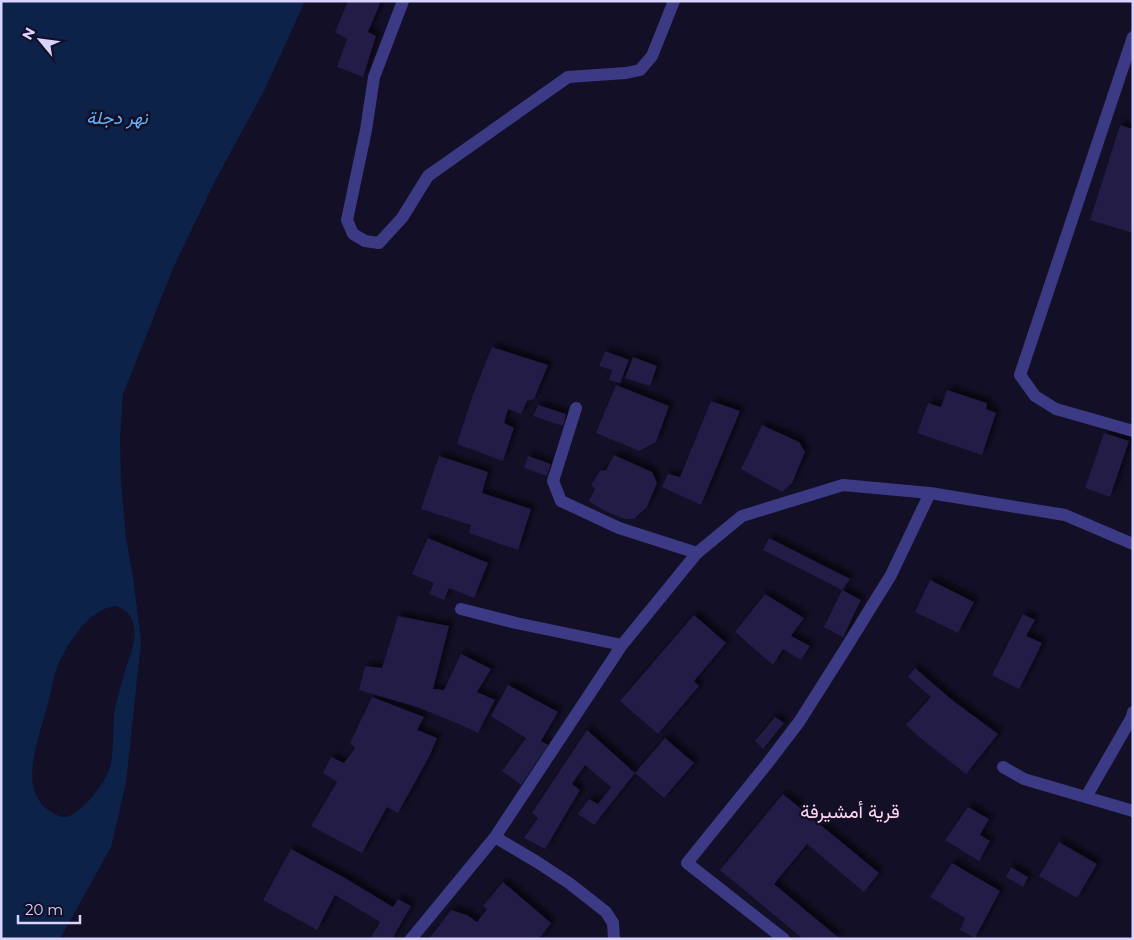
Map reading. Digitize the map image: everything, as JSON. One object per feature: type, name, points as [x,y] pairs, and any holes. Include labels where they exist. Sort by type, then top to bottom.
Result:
[{"type":"street","points":[[403,1],[374,77],[366,130],[347,220],[353,234],[365,241],[379,243],[402,218],[428,176],[568,77],[626,73],[640,70],[652,56],[674,1]]},
{"type":"street","points":[[1133,37],[1020,375],[1035,396],[1056,409],[1133,431]]},
{"type":"street","points":[[576,408],[553,481],[561,502],[619,528],[697,553]]},
{"type":"street","points":[[411,939],[495,837],[622,644],[697,553],[742,516],[843,485],[930,492],[1065,515],[1133,544]]},
{"type":"street","points":[[784,939],[687,863],[799,722],[890,575],[930,492]]},
{"type":"street","points":[[461,609],[516,623],[622,644]]},
{"type":"street","points":[[1086,797],[1132,717],[1133,712]]},
{"type":"street","points":[[1003,767],[1024,779],[1133,811]]},
{"type":"street","points":[[495,837],[570,883],[606,912],[612,924],[614,939]]},
{"type":"water","name":"نهر دجلة","points":[[1,1],[305,1],[264,91],[216,179],[174,266],[123,394],[120,437],[121,484],[126,537],[141,642],[126,783],[111,847],[60,939],[1,939]],"holes":[[[118,607],[127,612],[131,617],[135,637],[116,703],[110,768],[100,787],[88,802],[75,813],[68,817],[62,817],[45,808],[40,802],[33,785],[32,776],[36,746],[56,670],[72,640],[87,621],[105,609]]]},
{"type":"building","points":[[348,1],[381,1],[368,32],[376,36],[363,77],[337,67],[347,39],[335,32]]},
{"type":"building","points":[[1120,125],[1133,129],[1133,233],[1090,220]]},
{"type":"building","points":[[492,347],[548,365],[534,399],[527,401],[521,414],[508,409],[504,423],[514,428],[503,461],[457,444],[472,397]]},
{"type":"building","points":[[605,351],[629,360],[620,383],[609,380],[612,370],[599,366]]},
{"type":"building","points":[[633,357],[657,366],[650,386],[625,378]]},
{"type":"building","points":[[616,385],[669,406],[656,442],[639,451],[596,433]]},
{"type":"building","points":[[947,390],[987,403],[986,409],[996,413],[982,455],[917,433],[928,403],[941,407]]},
{"type":"building","points":[[711,401],[740,411],[701,505],[662,487],[668,474],[680,477]]},
{"type":"building","points":[[538,405],[566,414],[563,426],[533,416]]},
{"type":"building","points":[[762,425],[799,442],[805,452],[792,483],[782,492],[741,469]]},
{"type":"building","points":[[1104,433],[1129,441],[1110,497],[1085,488]]},
{"type":"building","points":[[614,455],[652,472],[657,483],[647,507],[634,519],[625,519],[605,511],[589,501],[595,489],[591,485],[600,471],[606,470]]},
{"type":"building","points":[[439,456],[488,472],[482,493],[531,509],[518,550],[469,533],[471,525],[421,509]]},
{"type":"building","points":[[528,456],[551,464],[547,476],[524,468]]},
{"type":"building","points":[[428,538],[488,563],[474,598],[449,588],[444,600],[429,594],[434,583],[412,574]]},
{"type":"building","points":[[769,538],[850,579],[842,590],[763,550]]},
{"type":"building","points":[[930,580],[974,602],[958,633],[915,612]]},
{"type":"building","points":[[842,590],[861,600],[843,637],[824,627]]},
{"type":"building","points":[[765,594],[804,618],[791,636],[810,646],[801,660],[783,649],[773,665],[735,632]]},
{"type":"building","points":[[1023,614],[1035,620],[1026,636],[1042,643],[1019,689],[992,675]]},
{"type":"building","points":[[694,615],[726,643],[694,681],[699,686],[658,734],[620,701]]},
{"type":"building","points":[[398,616],[449,626],[433,689],[444,690],[461,654],[491,669],[477,692],[495,700],[478,733],[417,707],[359,690],[365,666],[382,668]]},
{"type":"building","points":[[915,668],[952,700],[998,734],[966,774],[906,725],[931,697],[908,677]]},
{"type":"building","points":[[508,685],[558,712],[541,741],[548,745],[521,785],[502,771],[526,738],[491,716]]},
{"type":"building","points":[[372,697],[424,717],[417,730],[437,738],[430,755],[398,813],[387,807],[362,853],[311,826],[337,782],[323,773],[331,757],[344,763],[355,748],[350,743]]},
{"type":"building","points":[[775,717],[784,723],[763,749],[755,741]]},
{"type":"building","points":[[587,730],[635,773],[594,825],[578,814],[589,799],[598,804],[611,787],[585,765],[572,784],[580,790],[545,849],[524,838],[538,818],[532,813]]},
{"type":"building","points":[[665,738],[694,763],[664,798],[635,773]]},
{"type":"building","points":[[783,794],[879,873],[864,892],[807,844],[774,884],[840,939],[803,939],[720,870]]},
{"type":"building","points":[[968,807],[989,819],[980,835],[990,841],[979,861],[945,840]]},
{"type":"building","points":[[1059,842],[1097,864],[1077,898],[1039,876]]},
{"type":"building","points":[[291,849],[393,907],[398,899],[411,906],[392,939],[370,939],[380,922],[335,895],[317,930],[263,900]]},
{"type":"building","points":[[952,863],[1000,891],[975,938],[960,930],[965,918],[930,897]]},
{"type":"building","points":[[1011,867],[1028,877],[1023,887],[1006,877]]},
{"type":"building","points":[[503,882],[551,923],[539,939],[429,939],[451,910],[467,915],[477,922],[487,909],[483,906]]},
{"type":"district","name":"قرية أمشيرفة","points":[[850,811]]}]
